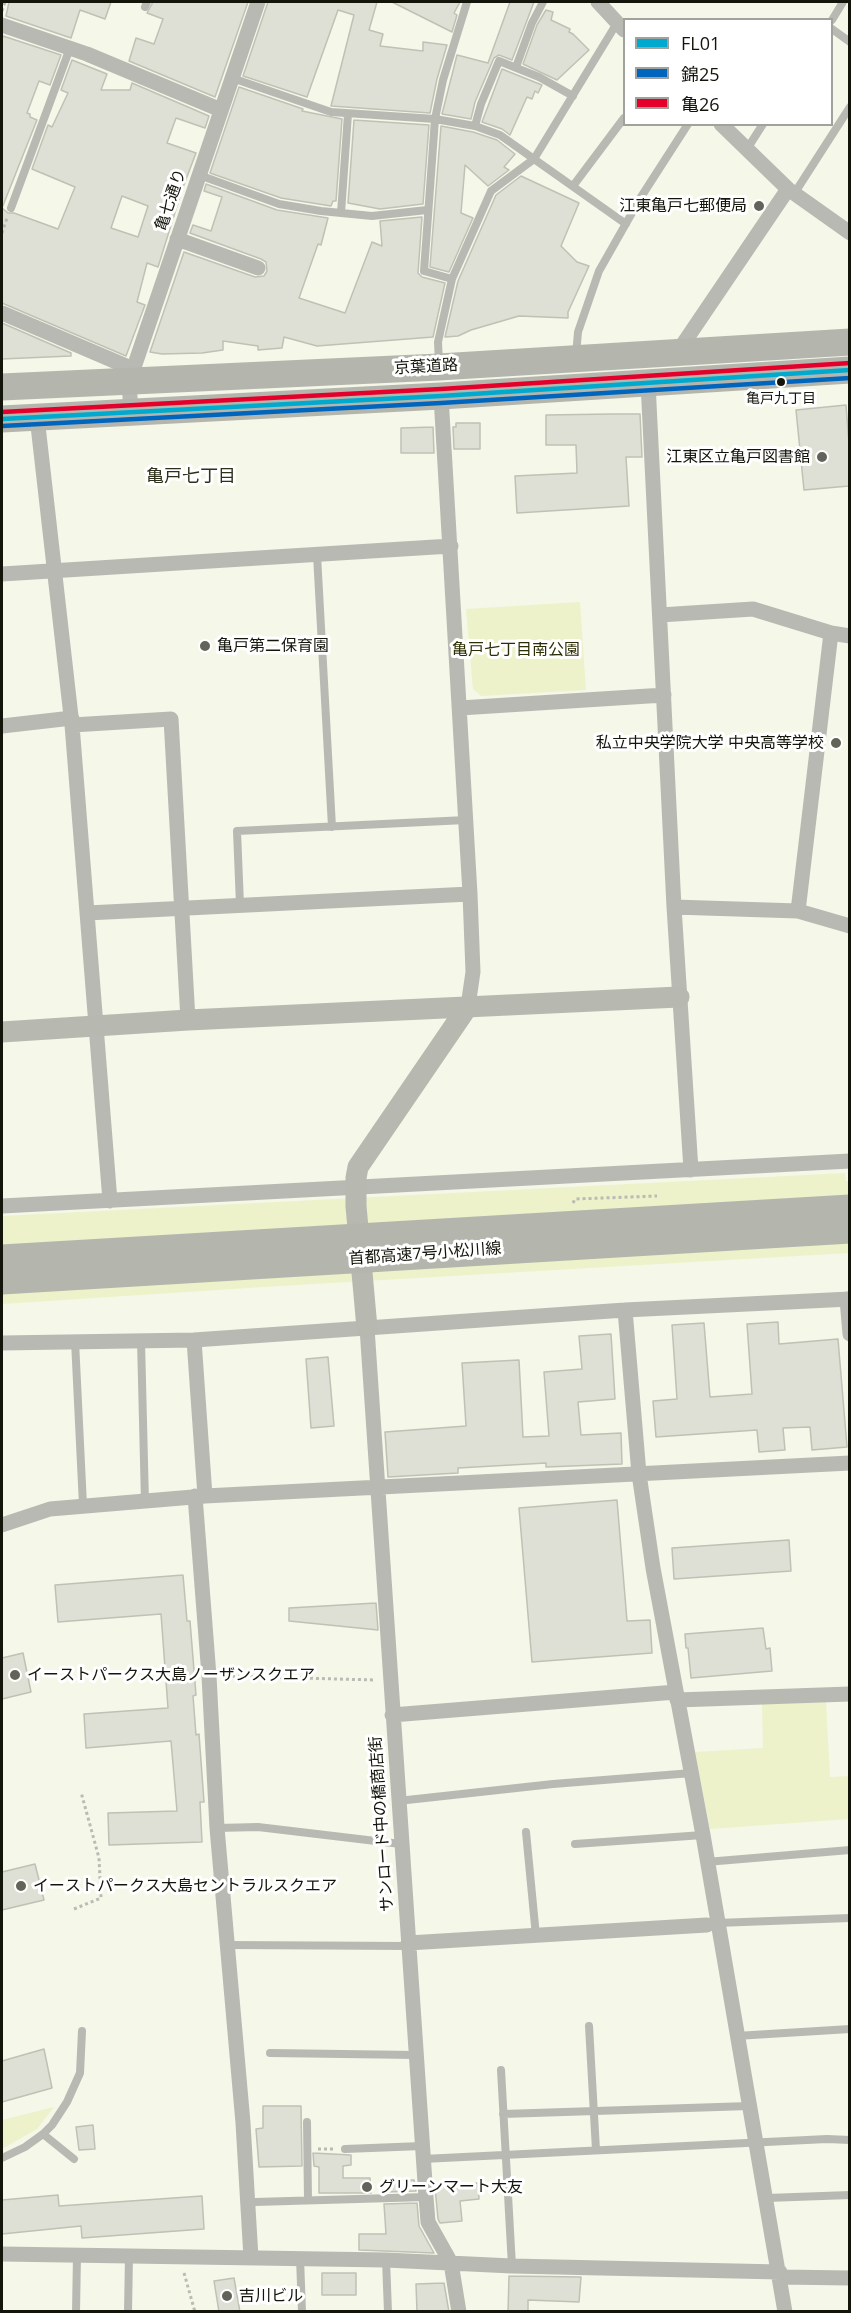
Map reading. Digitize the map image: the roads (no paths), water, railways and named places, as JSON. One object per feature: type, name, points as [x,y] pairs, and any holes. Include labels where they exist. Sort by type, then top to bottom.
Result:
[{"type":"highway","name":"京葉道路","points":[[2,387],[131,376],[439,367],[849,342]]},
{"type":"highway","name":"京葉道路","points":[[2,419],[441,396],[849,370]]},
{"type":"highway","name":"首都高速7号小松川線","points":[[2,1258],[849,1208]]},
{"type":"highway","name":"首都高速7号小松川線","points":[[2,1281],[849,1230]]},
{"type":"street","name":"亀七通り","points":[[131,412],[131,376],[232,78],[255,2]]},
{"type":"street","points":[[605,4],[621,27]]},
{"type":"street","points":[[2,25],[70,48],[221,110]]},
{"type":"street","points":[[723,126],[791,191],[849,233]]},
{"type":"street","points":[[677,353],[791,191]]},
{"type":"street","points":[[177,239],[258,268]]},
{"type":"street","points":[[2,313],[131,376]]},
{"type":"street","points":[[648,383],[674,907],[691,1170]]},
{"type":"street","points":[[367,1328],[355,1188],[358,1167],[468,1006],[473,972],[471,894],[441,396]]},
{"type":"street","points":[[38,417],[72,721],[110,1202]]},
{"type":"street","points":[[2,574],[451,546]]},
{"type":"street","points":[[660,615],[753,609],[831,633],[849,636]]},
{"type":"street","points":[[798,910],[831,633]]},
{"type":"street","points":[[460,708],[664,695]]},
{"type":"street","points":[[2,726],[72,721],[171,719],[188,1020]]},
{"type":"street","points":[[87,913],[471,894]]},
{"type":"street","points":[[674,907],[798,910],[849,926]]},
{"type":"street","points":[[2,1032],[188,1020],[679,997]]},
{"type":"street","points":[[2,1206],[849,1161]]},
{"type":"street","points":[[2,1343],[194,1340],[625,1310],[848,1299],[849,1334]]},
{"type":"street","points":[[625,1310],[639,1474],[676,1696],[703,1835],[712,1924],[767,2198],[785,2312]]},
{"type":"street","name":"サンロード中の橋商店街","points":[[367,1328],[389,1680],[428,2222],[450,2263],[459,2312]]},
{"type":"street","points":[[194,1340],[218,1828],[243,2123],[251,2258]]},
{"type":"street","points":[[2,1524],[50,1509],[200,1496],[849,1463]]},
{"type":"street","points":[[392,1715],[676,1696],[849,1694]]},
{"type":"street","points":[[408,1944],[712,1924]]},
{"type":"street","points":[[2,2254],[386,2260],[849,2278]]},
{"type":"lane","points":[[452,279],[424,271],[427,210],[435,119],[443,80],[467,2]]},
{"type":"lane","points":[[516,67],[532,23],[543,2]]},
{"type":"lane","points":[[832,18],[843,2]]},
{"type":"lane","points":[[439,367],[438,342],[452,279],[491,191],[534,159],[573,96],[621,27]]},
{"type":"lane","points":[[833,30],[849,42]]},
{"type":"lane","points":[[11,208],[70,48]]},
{"type":"lane","points":[[475,126],[481,104],[499,61],[539,77],[573,96]]},
{"type":"lane","points":[[232,78],[331,112],[435,119],[475,126],[500,135],[626,224]]},
{"type":"lane","points":[[791,191],[849,107]]},
{"type":"lane","points":[[341,213],[348,114]]},
{"type":"lane","points":[[573,186],[623,119]]},
{"type":"lane","points":[[575,358],[578,332],[598,271],[687,126]]},
{"type":"lane","points":[[747,149],[762,126]]},
{"type":"lane","points":[[199,175],[279,204],[372,216],[427,210]]},
{"type":"lane","points":[[317,555],[332,827]]},
{"type":"lane","points":[[240,905],[237,831],[466,820]]},
{"type":"lane","points":[[75,1341],[83,1505]]},
{"type":"lane","points":[[141,1341],[145,1502]]},
{"type":"lane","points":[[398,1801],[553,1784],[692,1773]]},
{"type":"lane","points":[[218,1828],[258,1827],[401,1844]]},
{"type":"lane","points":[[526,1833],[536,1936]]},
{"type":"lane","points":[[575,1844],[703,1835]]},
{"type":"lane","points":[[706,1862],[849,1850]]},
{"type":"lane","points":[[712,1924],[849,1918]]},
{"type":"lane","points":[[228,1945],[408,1944]]},
{"type":"lane","points":[[589,2026],[596,2150]]},
{"type":"lane","points":[[736,2036],[849,2030]]},
{"type":"lane","points":[[2,2158],[25,2147],[43,2134],[67,2102],[80,2073],[82,2031]]},
{"type":"lane","points":[[270,2053],[416,2055]]},
{"type":"lane","points":[[501,2070],[512,2266]]},
{"type":"lane","points":[[503,2114],[749,2106]]},
{"type":"lane","points":[[307,2122],[308,2200]]},
{"type":"lane","points":[[43,2134],[74,2159]]},
{"type":"lane","points":[[345,2149],[506,2156],[849,2140]]},
{"type":"lane","points":[[767,2198],[849,2195]]},
{"type":"lane","points":[[255,2202],[426,2197]]},
{"type":"lane","points":[[76,2312],[77,2255]]},
{"type":"lane","points":[[128,2312],[129,2256]]},
{"type":"lane","points":[[300,2258],[302,2312]]},
{"type":"lane","points":[[386,2260],[388,2312]]},
{"type":"place","name":"江東亀戸七郵便局","points":[[759,206]]},
{"type":"place","name":"亀戸九丁目","points":[[781,382]]},
{"type":"place","name":"江東区立亀戸図書館","points":[[822,457]]},
{"type":"place","name":"亀戸第二保育園","points":[[205,646]]},
{"type":"place","name":"私立中央学院大学 中央高等学校","points":[[836,743]]},
{"type":"place","name":"イーストパークス大島ノーザンスクエア","points":[[15,1675]]},
{"type":"place","name":"イーストパークス大島セントラルスクエア","points":[[21,1886]]},
{"type":"place","name":"グリーンマート大友","points":[[367,2187]]},
{"type":"place","name":"吉川ビル","points":[[227,2296]]},
{"type":"district","name":"亀戸七丁目","points":[[191,477]]},
{"type":"park label","name":"亀戸七丁目南公園","points":[[516,650]]}]
